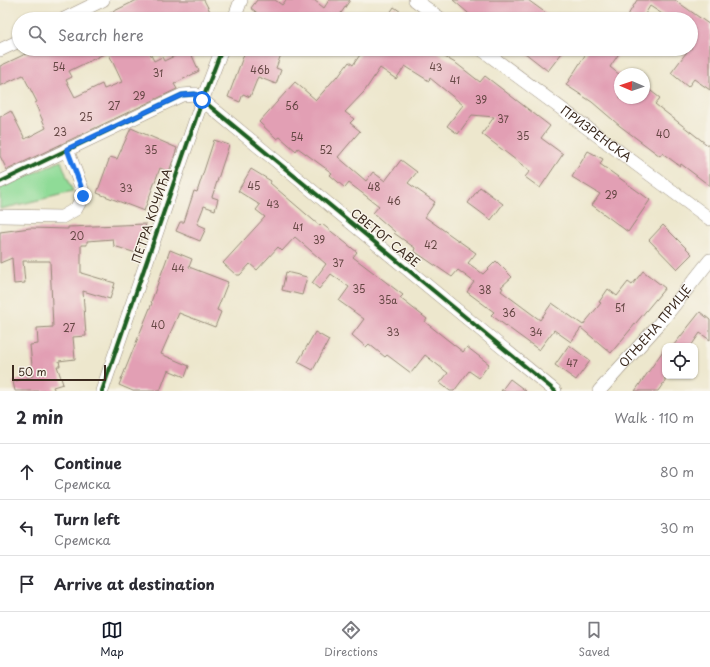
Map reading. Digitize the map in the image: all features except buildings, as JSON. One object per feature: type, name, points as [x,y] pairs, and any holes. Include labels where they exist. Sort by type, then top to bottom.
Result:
[{"type":"street","points":[[79,12],[104,0]]},
{"type":"street","points":[[237,12],[242,0]]},
{"type":"street","points":[[415,0],[431,12]]},
{"type":"street","points":[[0,50],[12,44]]},
{"type":"street","name":"ПЕТРА КОЧИЋА","points":[[102,391],[202,100],[219,56]]},
{"type":"street","name":"ПРИЗРЕНСКА","points":[[490,56],[710,219]]},
{"type":"street","points":[[0,182],[182,95],[195,94],[202,100]]},
{"type":"street","name":"СВЕТОГ САВЕ","points":[[202,100],[555,391]]},
{"type":"street","points":[[0,216],[62,217],[76,209],[83,196],[82,189],[67,149]]},
{"type":"street","name":"ОГЊЕНА ПРИЦЕ","points":[[599,391],[660,324],[710,260]]},
{"type":"green space","points":[[61,161],[73,192],[0,209],[0,188]]},
{"type":"cycle path","points":[[102,391],[202,101],[219,56]]},
{"type":"cycle path","points":[[0,182],[182,95],[195,94],[555,391]]},
{"type":"route","points":[[83,196],[82,189],[67,149],[182,95],[195,94],[202,100]]}]
